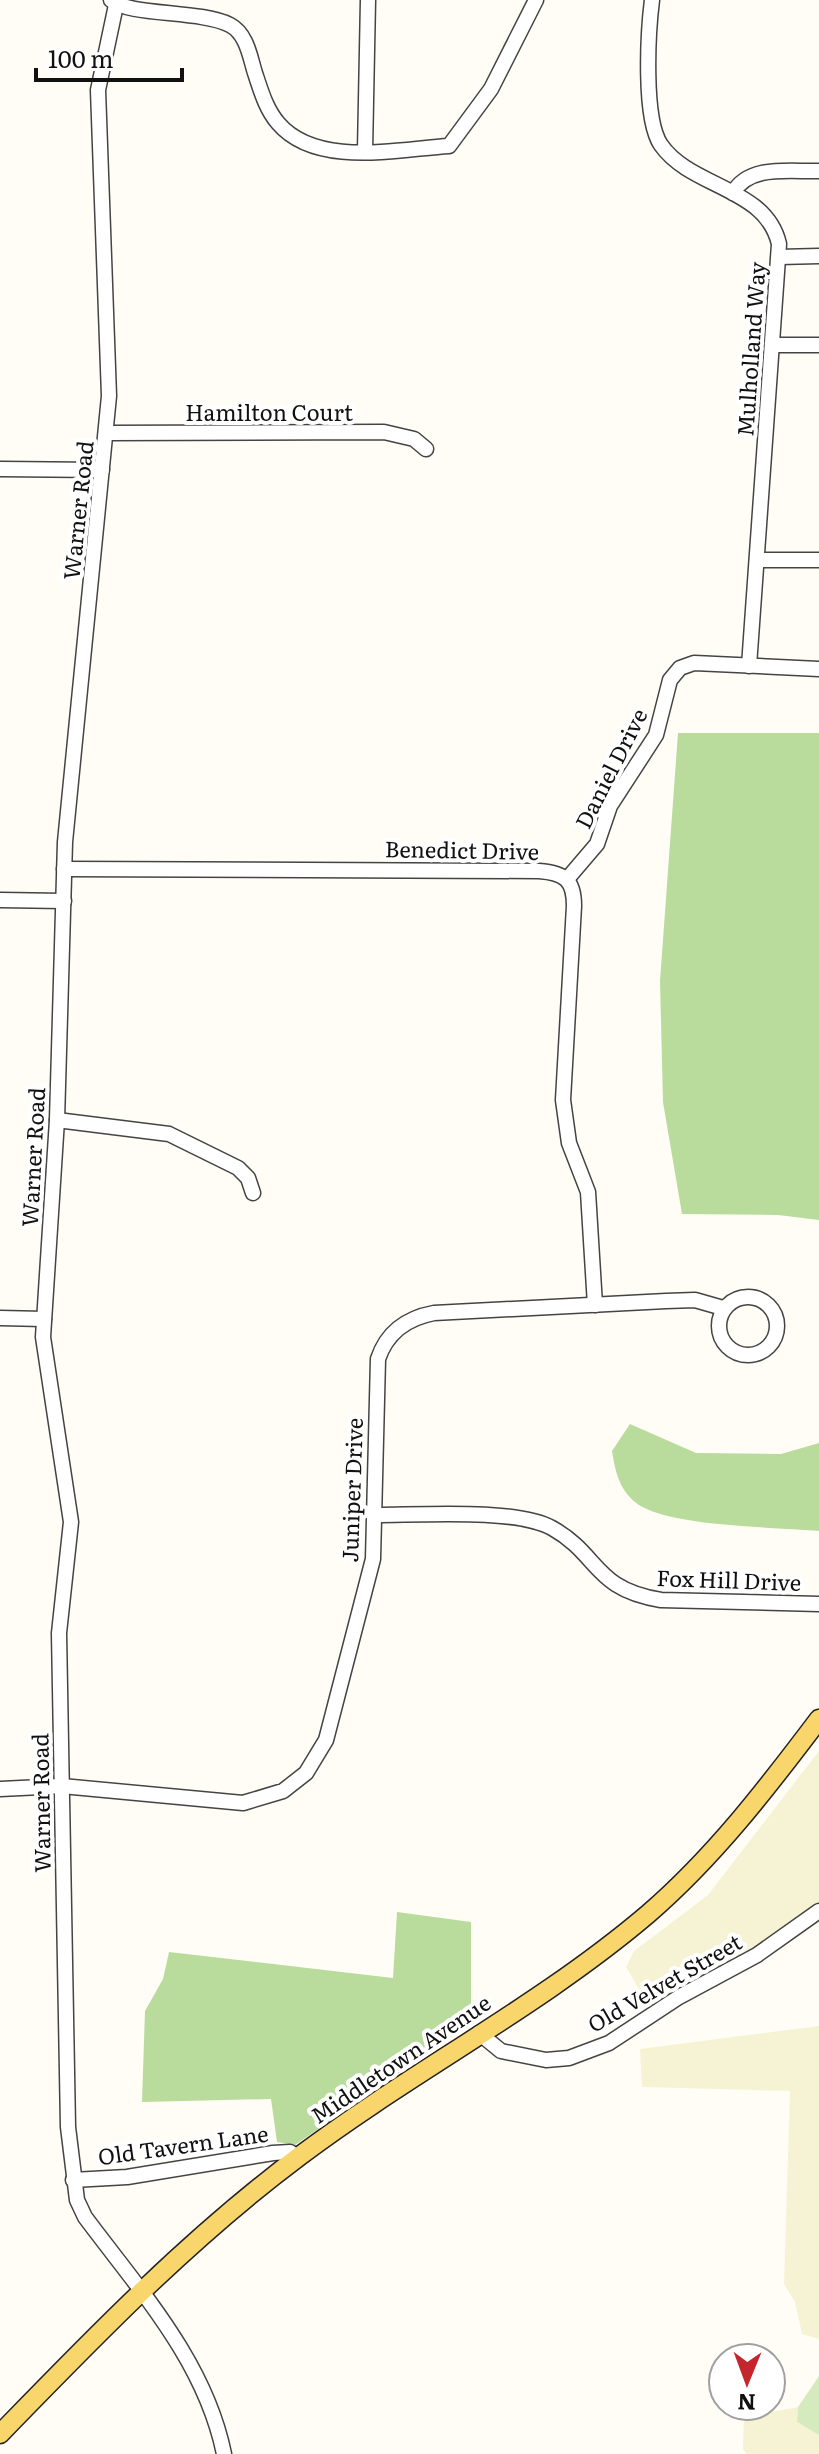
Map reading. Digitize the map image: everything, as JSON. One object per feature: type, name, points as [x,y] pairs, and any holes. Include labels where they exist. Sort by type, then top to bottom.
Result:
[{"type":"main road","name":"Middletown Avenue","points":[[0,2434],[140,2292],[297,2157],[609,1945],[683,1882],[746,1814],[819,1719]]},
{"type":"street","points":[[365,151],[368,0]]},
{"type":"street","points":[[113,3],[181,13],[230,26],[246,44],[266,103],[286,132],[312,146],[365,151],[449,146],[491,89],[536,0]]},
{"type":"street","name":"Mulholland Way","points":[[652,0],[651,108],[656,135],[674,158],[767,217],[777,234],[779,257],[749,666]]},
{"type":"street","name":"Warner Road","points":[[113,3],[98,90],[109,396],[64,869],[57,1120],[43,1337],[71,1522],[59,1633],[68,2127],[73,2180],[85,2217],[194,2366],[207,2395],[224,2454]]},
{"type":"street","points":[[733,193],[744,178],[755,174],[819,171]]},
{"type":"street","points":[[779,257],[819,256]]},
{"type":"street","points":[[773,345],[819,345]]},
{"type":"street","name":"Hamilton Court","points":[[107,433],[384,432],[414,439],[426,449]]},
{"type":"street","points":[[0,469],[102,470]]},
{"type":"street","points":[[757,560],[819,560]]},
{"type":"street","name":"Daniel Drive","points":[[568,878],[597,844],[610,806],[656,735],[674,674],[694,663],[819,669]]},
{"type":"street","name":"Benedict Drive","points":[[64,869],[539,871],[559,872],[568,878],[574,891],[574,906],[563,1100],[569,1143],[588,1192],[595,1305]]},
{"type":"street","points":[[0,900],[64,901]]},
{"type":"street","points":[[57,1120],[169,1134],[238,1168],[248,1178],[253,1193]]},
{"type":"street","name":"Juniper Drive","points":[[0,1789],[62,1786],[243,1803],[270,1797],[295,1784],[315,1761],[330,1727],[370,1575],[376,1515],[378,1359],[397,1329],[410,1320],[434,1313],[695,1300],[723,1308],[745,1298],[762,1301],[771,1309],[777,1331],[769,1347],[745,1354],[727,1346],[718,1321],[723,1308]]},
{"type":"street","points":[[0,1318],[44,1319]]},
{"type":"street","name":"Fox Hill Drive","points":[[376,1515],[496,1517],[550,1526],[567,1538],[615,1586],[639,1597],[819,1604]]},
{"type":"street","name":"Old Velvet Street","points":[[479,2033],[501,2051],[546,2060],[569,2058],[609,2043],[679,1997],[757,1955],[819,1911]]},
{"type":"street","name":"Old Tavern Lane","points":[[73,2180],[127,2177],[282,2152],[297,2157]]},
{"type":"shaded area","points":[[819,1751],[819,1910],[765,1945],[650,2008],[626,1967],[634,1951],[708,1895]]},
{"type":"shaded area","points":[[819,2026],[819,2339],[802,2334],[795,2302],[784,2284],[790,2091],[642,2087],[640,2049]]},
{"type":"shaded area","points":[[798,2407],[797,2422],[819,2435],[819,2454],[747,2454],[743,2449],[744,2422],[787,2422],[787,2409]]},
{"type":"green space","points":[[678,733],[819,733],[819,1220],[778,1215],[682,1214],[663,1102],[660,981]]},
{"type":"green space","points":[[630,1424],[696,1453],[781,1454],[819,1443],[819,1531],[695,1521],[670,1517],[635,1502],[619,1479],[612,1451]]},
{"type":"green space","points":[[397,1912],[471,1922],[471,2007],[495,2007],[295,2145],[277,2142],[271,2099],[142,2102],[145,2011],[163,1979],[169,1952],[393,1978]]},
{"type":"green space","points":[[819,2376],[819,2435],[797,2422],[798,2407]]}]
